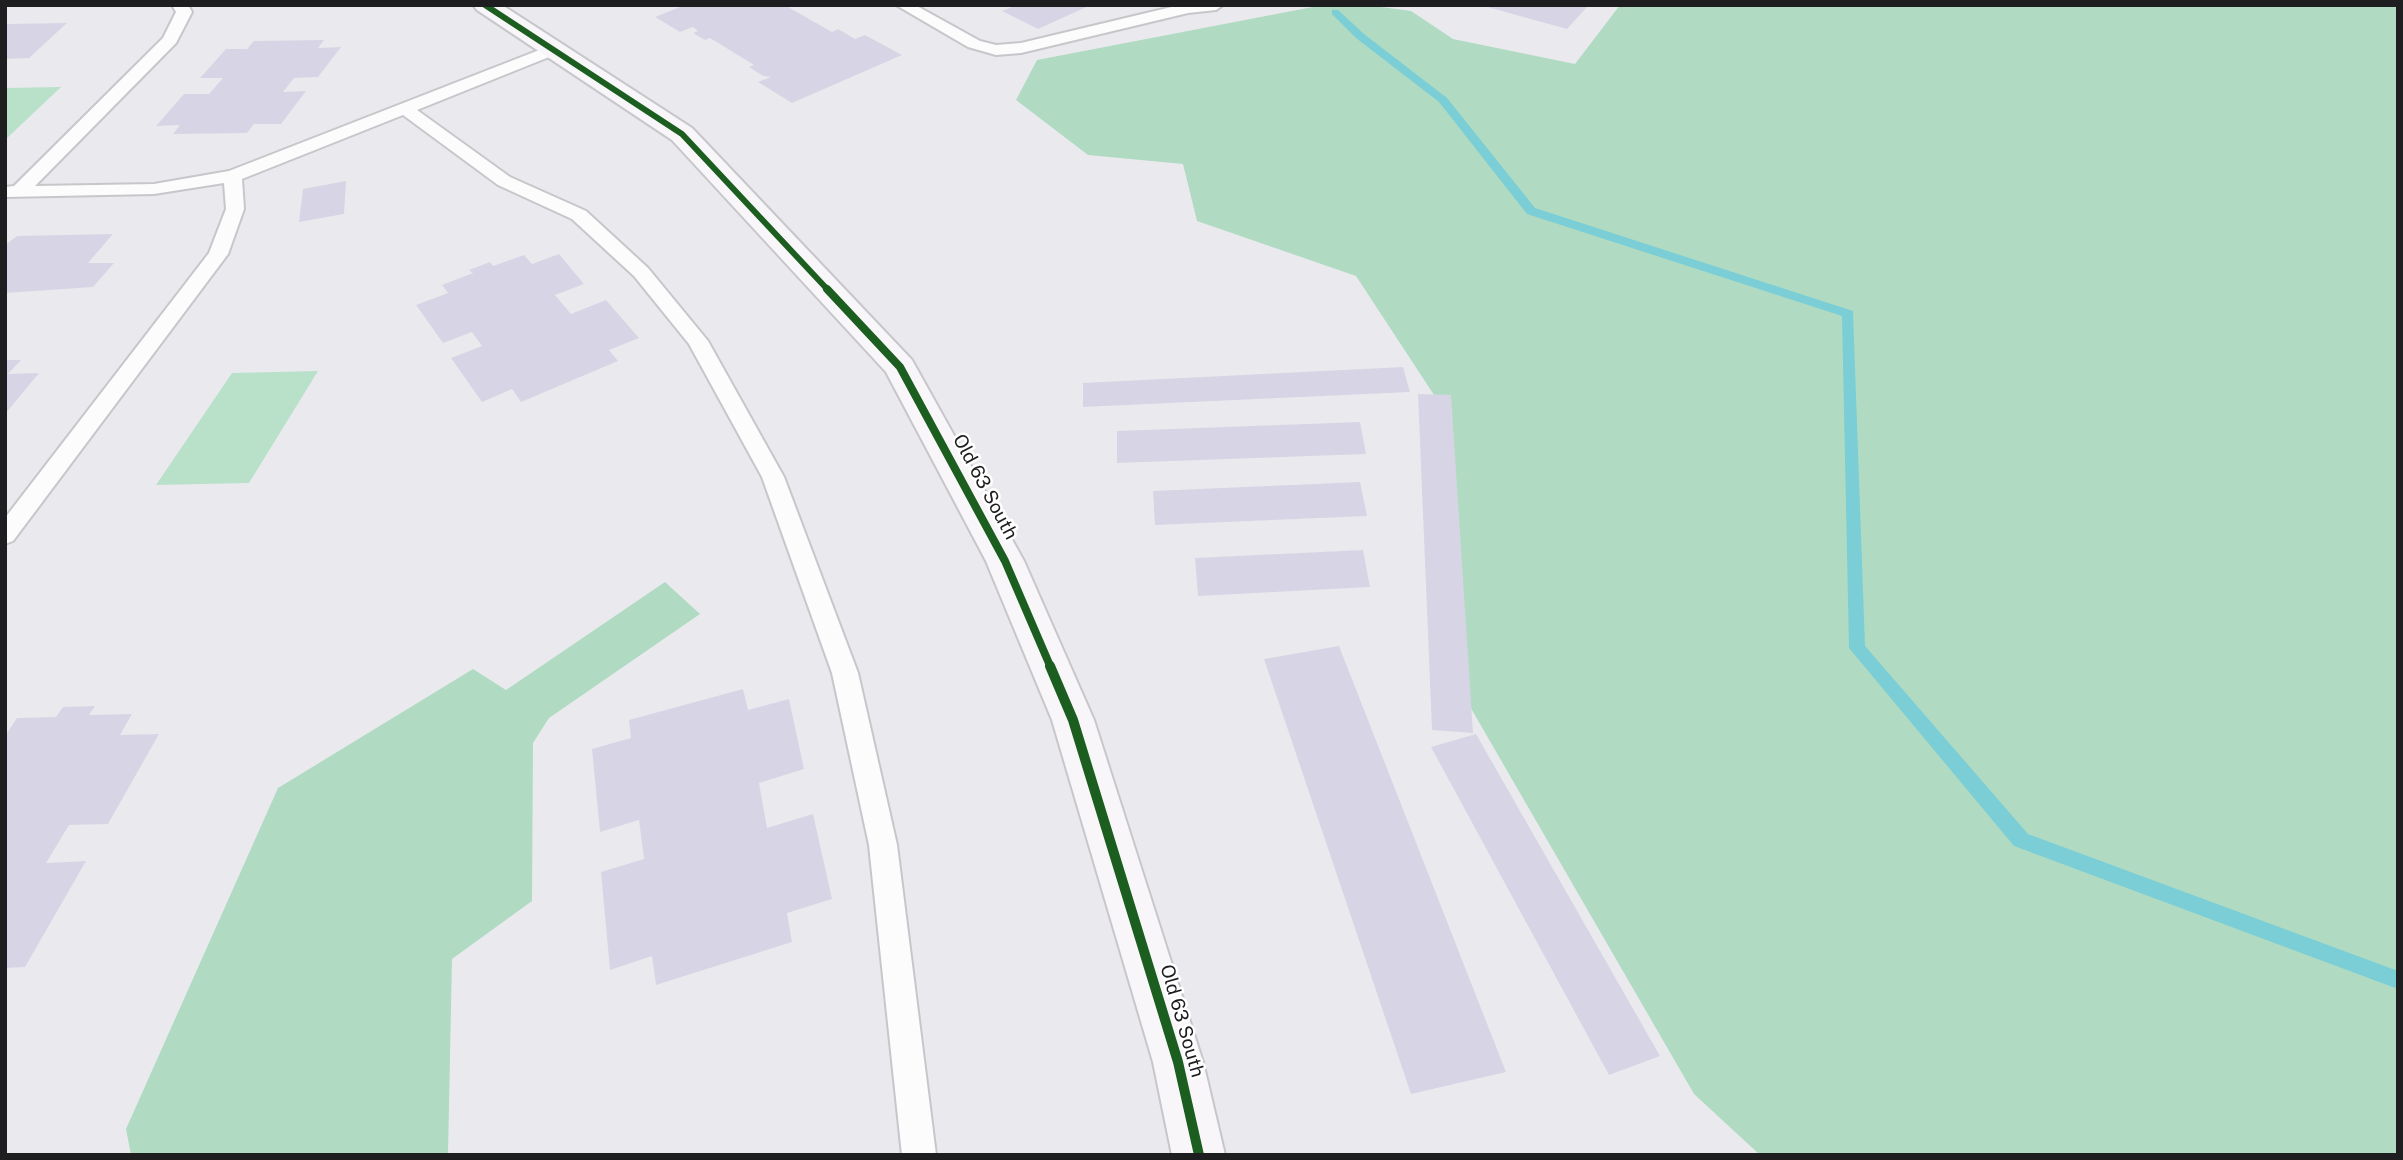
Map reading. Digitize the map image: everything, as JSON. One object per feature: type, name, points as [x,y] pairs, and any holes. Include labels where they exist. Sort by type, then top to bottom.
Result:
[{"type":"main road","name":"Old 63 South","points":[[485,5],[682,134],[901,367],[1005,561],[1073,720],[1178,1062],[1199,1155]]},
{"type":"lane","points":[[12,192],[170,40],[184,12],[180,5]]},
{"type":"lane","points":[[902,5],[974,44],[996,50],[1021,48],[1188,8],[1216,5]]},
{"type":"lane","points":[[12,192],[154,189],[233,176],[553,50]]},
{"type":"lane","points":[[405,109],[504,181],[579,215],[641,272],[698,341],[773,477],[845,673],[880,831],[919,1155]]},
{"type":"lane","points":[[5,535],[218,254],[235,209],[233,176]]},
{"type":"green space","points":[[1323,5],[1366,5],[1411,11],[1453,39],[1575,64],[1620,5],[2398,5],[2398,1155],[1760,1155],[1694,1094],[1465,698],[1436,398],[1356,276],[1197,221],[1183,164],[1088,155],[1016,100],[1037,60]]},
{"type":"green space","points":[[61,87],[5,140],[5,88]]},
{"type":"green space","points":[[318,371],[249,483],[156,485],[232,373]]},
{"type":"green space","points":[[665,582],[700,614],[549,718],[533,743],[532,901],[452,959],[448,1155],[131,1155],[126,1129],[278,788],[473,669],[506,690]]},
{"type":"building","points":[[685,5],[791,5],[788,7],[832,32],[838,29],[855,39],[865,35],[902,55],[792,103],[758,82],[771,77],[763,76],[749,67],[754,65],[710,38],[705,40],[693,33],[698,31],[693,27],[680,32],[655,17]]},
{"type":"building","points":[[1017,5],[1091,5],[1038,29],[1002,11]]},
{"type":"building","points":[[1480,5],[1582,5],[1587,7],[1567,29]]},
{"type":"building","points":[[67,23],[29,58],[5,59],[5,24]]},
{"type":"building","points":[[324,40],[318,48],[341,47],[318,77],[294,78],[283,92],[306,91],[281,124],[254,124],[247,133],[173,134],[180,125],[156,126],[184,94],[209,94],[223,78],[200,78],[226,49],[247,49],[254,41]]},
{"type":"building","points":[[346,181],[344,214],[299,222],[303,189]]},
{"type":"building","points":[[113,234],[88,263],[114,263],[93,287],[5,293],[5,245],[17,236]]},
{"type":"building","points":[[559,254],[584,284],[555,295],[571,314],[606,300],[639,338],[609,350],[618,361],[521,402],[512,389],[482,402],[451,358],[482,346],[472,332],[443,343],[416,305],[448,293],[442,285],[473,273],[469,270],[490,262],[493,266],[524,255],[532,264]]},
{"type":"building","points":[[5,360],[21,360],[8,374],[39,373],[5,414]]},
{"type":"building","points":[[1403,367],[1410,392],[1083,407],[1083,383]]},
{"type":"building","points":[[1418,394],[1451,395],[1473,733],[1432,730]]},
{"type":"building","points":[[1360,422],[1366,454],[1117,463],[1117,431]]},
{"type":"building","points":[[1360,482],[1367,516],[1155,525],[1153,491]]},
{"type":"building","points":[[1363,550],[1370,587],[1198,596],[1195,558]]},
{"type":"building","points":[[1339,646],[1506,1072],[1411,1094],[1264,659]]},
{"type":"building","points":[[743,689],[748,710],[789,699],[804,769],[759,783],[767,828],[813,814],[832,899],[787,913],[792,942],[656,985],[652,956],[610,970],[601,872],[644,859],[639,820],[600,832],[592,749],[631,738],[629,720]]},
{"type":"building","points":[[95,706],[89,715],[132,714],[120,735],[159,734],[108,824],[69,825],[46,863],[86,861],[25,967],[5,968],[5,736],[17,718],[56,717],[63,707]]},
{"type":"building","points":[[1476,734],[1660,1056],[1609,1075],[1431,747]]},
{"type":"waterway","points":[[1335,12],[1360,36],[1443,100],[1531,211],[1848,314],[1857,648],[2021,840],[2398,980]]},
{"type":"cycle path","points":[[485,5],[682,134],[900,367],[1005,561],[1073,720],[1178,1062],[1199,1155]]}]
